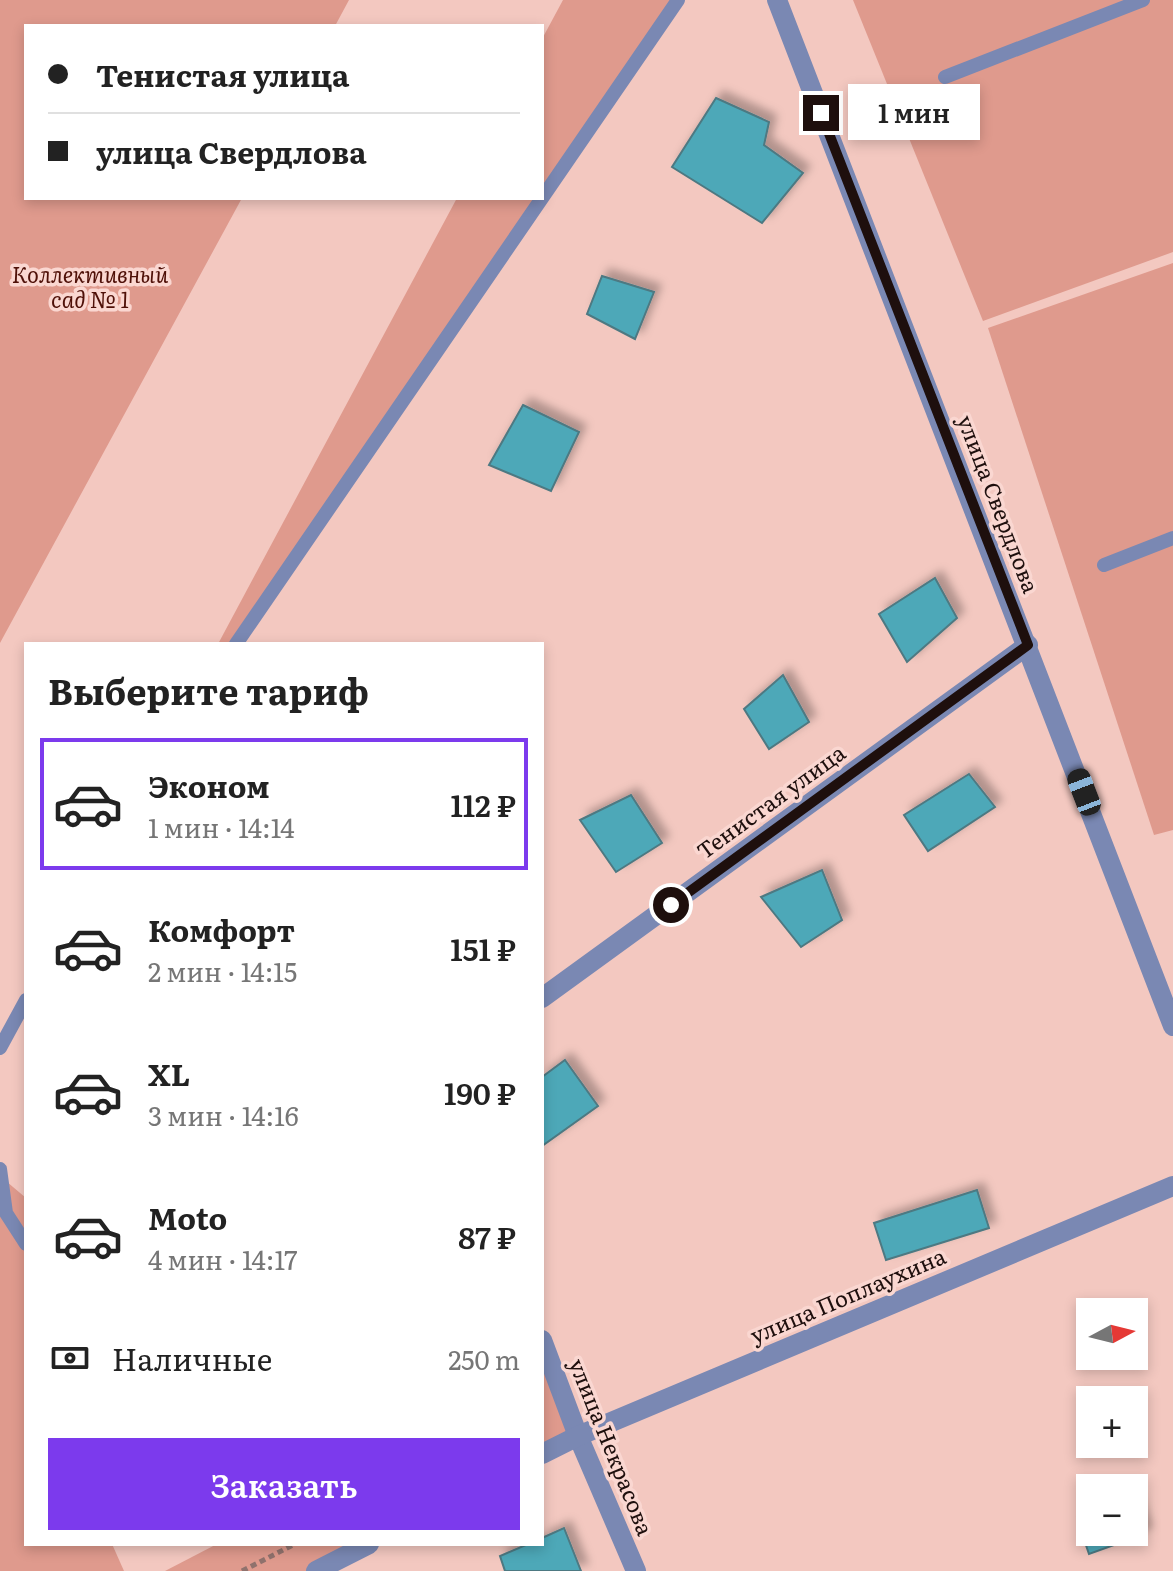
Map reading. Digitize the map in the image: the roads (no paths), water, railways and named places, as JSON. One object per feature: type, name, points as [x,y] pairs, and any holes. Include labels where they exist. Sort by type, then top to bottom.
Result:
[{"type":"street","name":"улица Свердлова","points":[[777,0],[1173,1026]]},
{"type":"street","name":"Тенистая улица","points":[[544,997],[1028,645]]},
{"type":"street","name":"улица Поплаухина","points":[[544,1453],[1173,1186]]},
{"type":"street","name":"улица Некрасова","points":[[544,1345],[578,1436],[636,1571]]},
{"type":"street","points":[[316,1571],[365,1546]]},
{"type":"lane","points":[[544,195],[678,0]]},
{"type":"lane","points":[[945,77],[1143,0]]},
{"type":"lane","points":[[237,642],[541,200]]},
{"type":"lane","points":[[1104,565],[1173,538]]},
{"type":"lane","points":[[0,1048],[24,1004]]},
{"type":"lane","points":[[0,1169],[6,1213],[24,1241]]},
{"type":"park label","name":"Коллективный сад № 1","points":[[90,288]]}]
